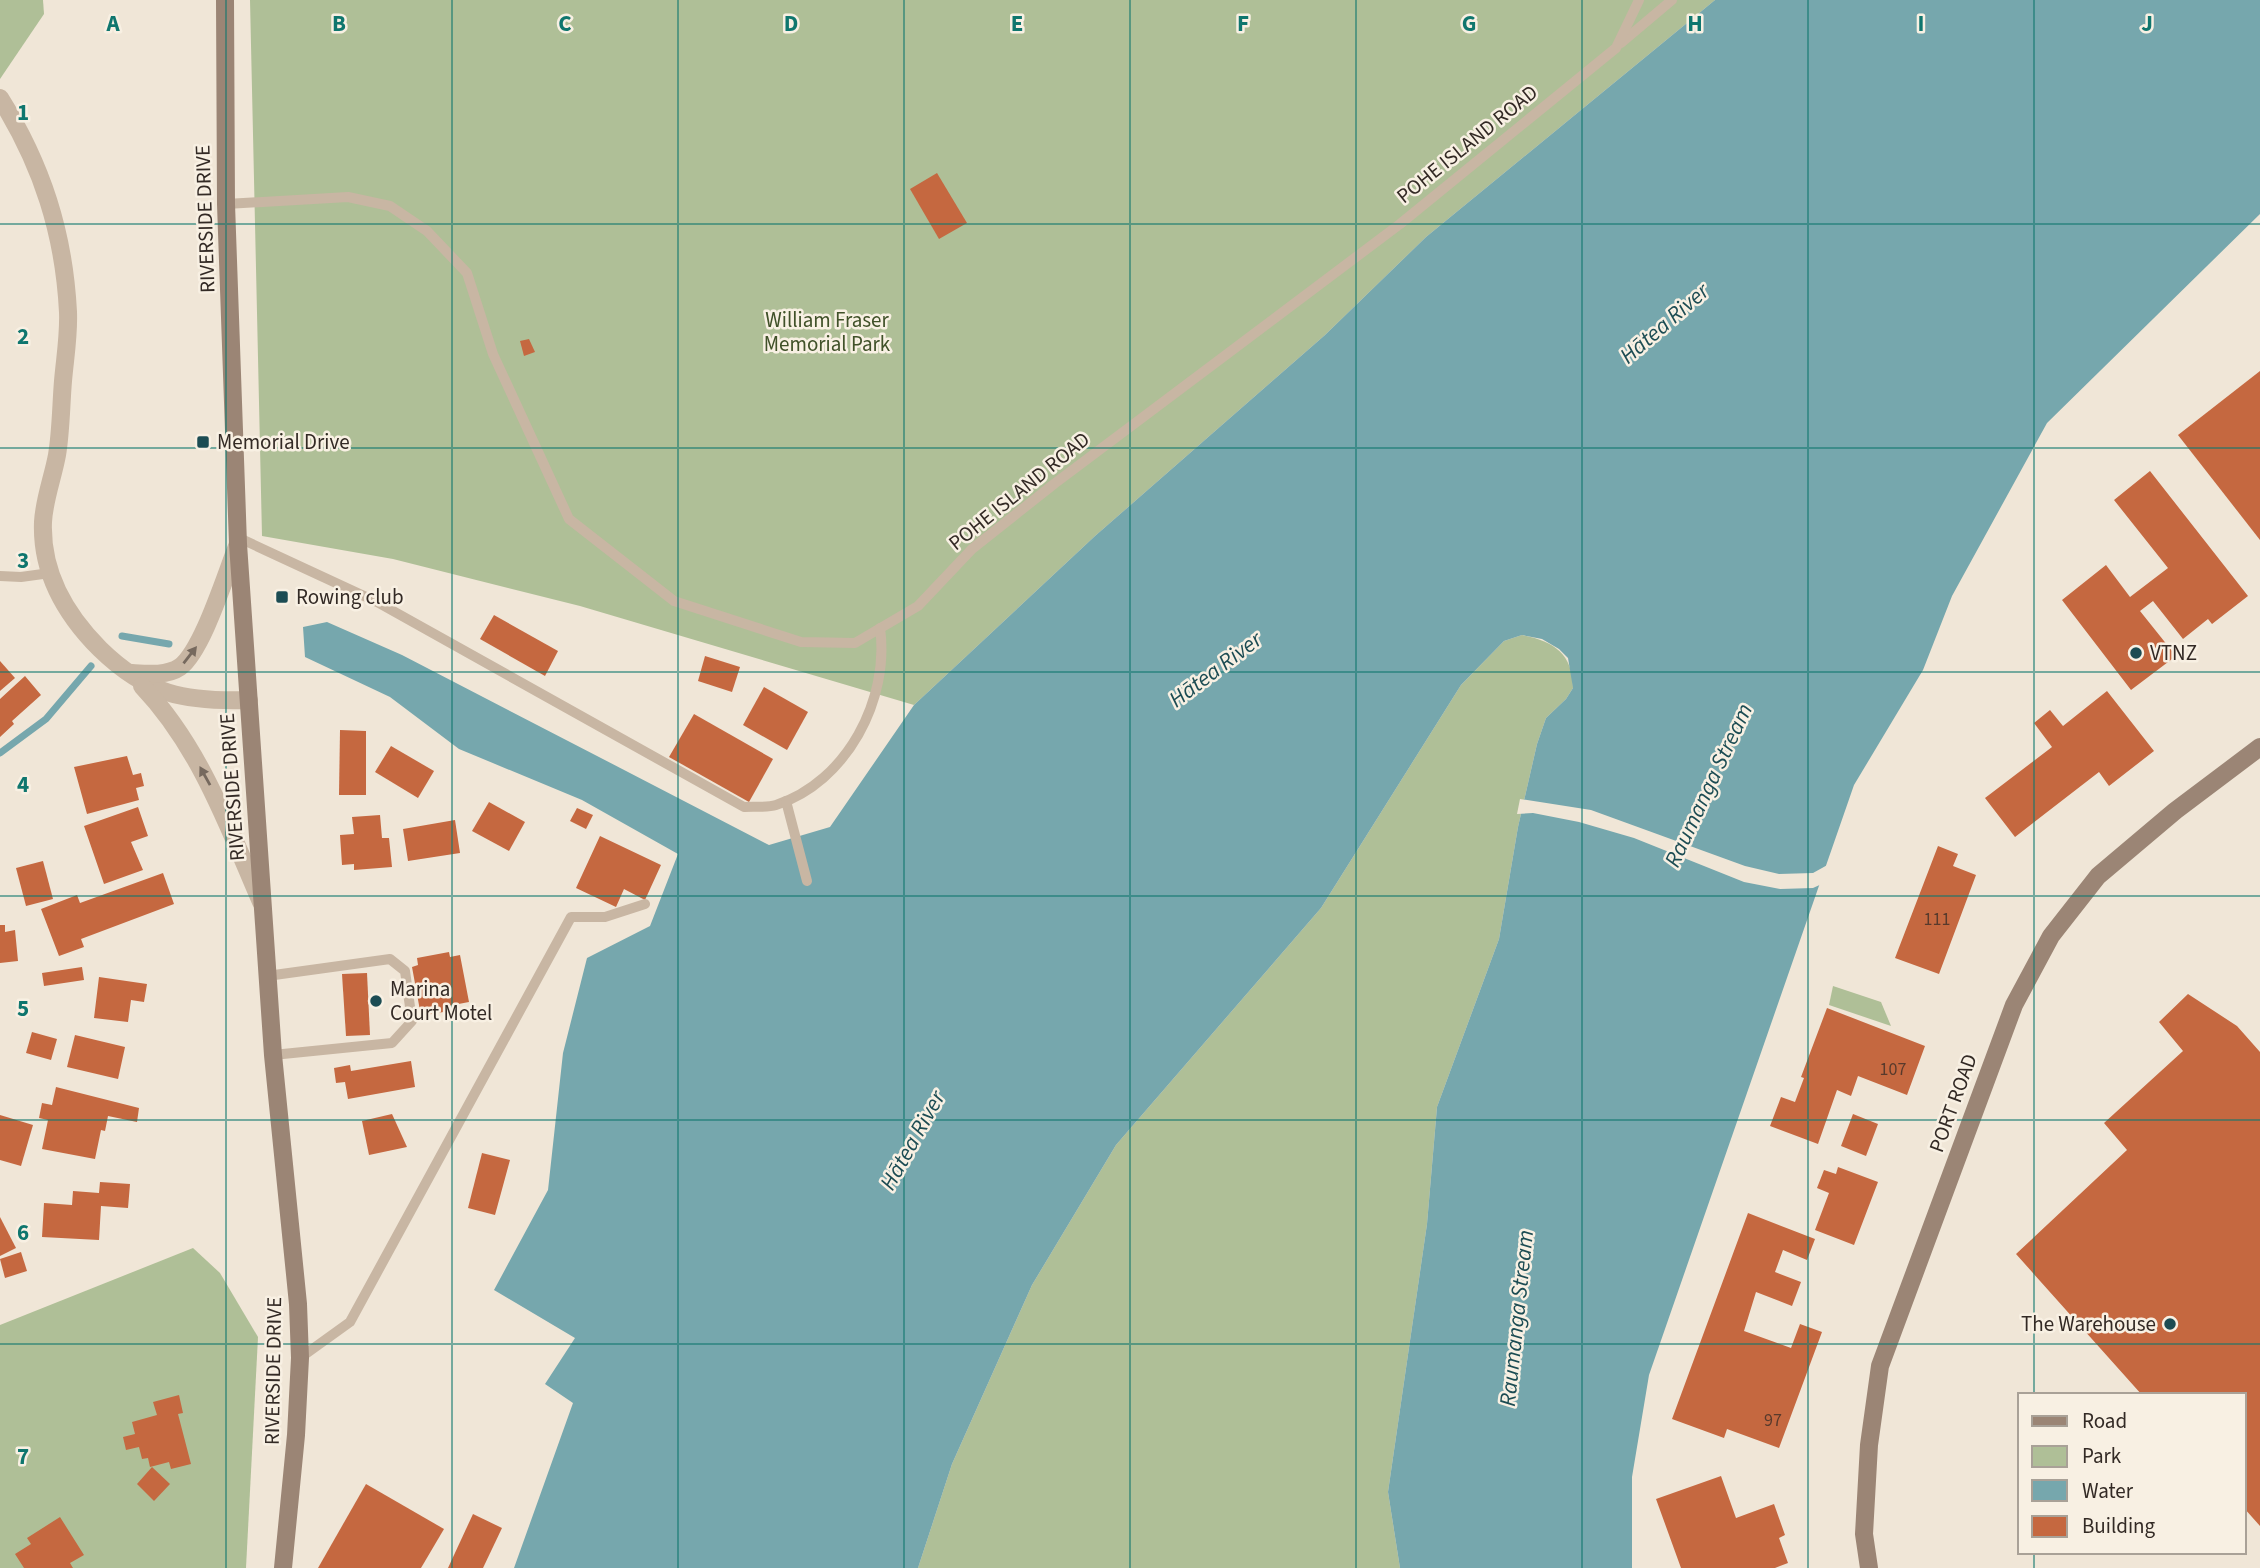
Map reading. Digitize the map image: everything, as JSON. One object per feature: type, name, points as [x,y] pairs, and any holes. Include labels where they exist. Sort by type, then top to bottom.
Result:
[{"type":"main road","name":"RIVERSIDE DRIVE","points":[[225,0],[226,204],[238,541],[267,976],[298,1304],[300,1358],[291,1506],[282,1568]]},
{"type":"main road","name":"PORT ROAD","points":[[1869,1568],[1864,1534],[1869,1445],[1880,1366],[2014,1004],[2051,936],[2098,876],[2175,811],[2260,747]]},
{"type":"street","points":[[0,98],[19,129],[58,226],[64,261],[68,316],[57,454],[43,520],[44,553],[53,587],[83,632],[156,701],[184,738],[210,784],[263,905]]},
{"type":"street","points":[[128,673],[167,672],[179,668],[192,654],[238,541]]},
{"type":"street","points":[[128,673],[152,687],[185,699],[249,700]]},
{"type":"lane","name":"POHE ISLAND ROAD","points":[[1616,47],[1639,0]]},
{"type":"lane","name":"POHE ISLAND ROAD","points":[[226,204],[348,197],[390,206],[427,231],[467,273],[493,354],[569,519],[674,601],[801,642],[855,643],[918,606],[972,549],[1400,224],[1672,0]]},
{"type":"lane","points":[[238,541],[377,602],[744,807],[773,806],[799,796],[830,771],[856,738],[878,687],[883,647],[880,628]]},
{"type":"lane","points":[[0,576],[21,577],[50,573]]},
{"type":"lane","points":[[786,801],[807,881]]},
{"type":"lane","points":[[300,1358],[350,1322],[571,917],[605,917],[645,904]]},
{"type":"lane","points":[[267,976],[390,959],[405,971],[412,1021],[392,1043],[273,1055]]},
{"type":"green space","points":[[0,0],[43,0],[44,14],[0,79]]},
{"type":"green space","name":"William Fraser Memorial Park","points":[[250,0],[1715,0],[1426,237],[1325,335],[1095,536],[914,705],[580,606],[393,559],[262,536]]},
{"type":"green space","points":[[1522,635],[1552,645],[1565,657],[1573,688],[1566,699],[1546,718],[1537,744],[1518,827],[1499,939],[1437,1107],[1427,1224],[1388,1492],[1400,1568],[918,1568],[952,1464],[1032,1285],[1116,1145],[1321,908],[1461,685],[1504,641]]},
{"type":"green space","points":[[1833,986],[1881,1002],[1891,1026],[1829,1005]]},
{"type":"green space","points":[[193,1248],[220,1273],[258,1337],[246,1568],[0,1568],[0,1325]]},
{"type":"water","points":[[1715,0],[2260,0],[2260,214],[2047,423],[1952,596],[1923,670],[1854,785],[1649,1375],[1632,1477],[1632,1568],[1400,1568],[1388,1492],[1427,1224],[1437,1107],[1499,939],[1518,827],[1537,744],[1546,718],[1566,699],[1573,688],[1568,658],[1542,639],[1522,635],[1504,641],[1461,685],[1321,908],[1116,1145],[1032,1285],[952,1464],[918,1568],[514,1568],[573,1403],[545,1384],[575,1338],[494,1290],[548,1190],[563,1053],[587,958],[650,926],[678,854],[582,800],[459,749],[390,697],[305,657],[303,627],[327,622],[402,655],[769,845],[830,827],[914,705],[1095,536],[1325,335],[1426,237]]},
{"type":"pier","points":[[1520,799],[1591,810],[1745,866],[1779,874],[1813,873],[1831,863],[1824,883],[1813,888],[1780,889],[1744,882],[1634,838],[1579,822],[1533,813],[1517,814]]},
{"type":"building","points":[[937,173],[967,223],[939,239],[910,189]]},
{"type":"building","points":[[529,339],[535,352],[524,356],[520,341]]},
{"type":"building","points":[[2260,371],[2260,540],[2178,435]]},
{"type":"building","points":[[2150,471],[2248,596],[2212,624],[2208,619],[2183,639],[2153,601],[2140,611],[2176,656],[2131,690],[2062,600],[2106,565],[2130,597],[2168,568],[2114,500]]},
{"type":"building","points":[[494,615],[558,651],[545,676],[480,639]]},
{"type":"building","points":[[705,656],[740,667],[732,692],[698,681]]},
{"type":"building","points":[[0,661],[15,678],[0,691]]},
{"type":"building","points":[[25,676],[41,695],[12,721],[14,724],[0,737],[0,699]]},
{"type":"building","points":[[764,687],[808,712],[787,750],[743,725]]},
{"type":"building","points":[[2107,691],[2154,751],[2109,786],[2099,772],[2015,837],[1985,798],[2052,747],[2034,723],[2050,710],[2063,726]]},
{"type":"building","points":[[694,714],[773,759],[749,802],[669,757]]},
{"type":"building","points":[[340,730],[366,731],[366,795],[339,795]]},
{"type":"building","points":[[391,746],[434,771],[418,798],[375,772]]},
{"type":"building","points":[[127,756],[133,775],[141,773],[144,786],[136,788],[139,800],[87,814],[74,767]]},
{"type":"building","points":[[489,802],[525,822],[509,851],[472,831]]},
{"type":"building","points":[[138,807],[148,836],[131,842],[143,870],[104,884],[84,826]]},
{"type":"building","points":[[577,808],[593,815],[586,829],[570,821]]},
{"type":"building","points":[[380,815],[382,838],[389,838],[392,867],[354,870],[354,864],[342,865],[340,835],[354,834],[352,817]]},
{"type":"building","points":[[455,820],[460,853],[408,861],[403,829]]},
{"type":"building","points":[[600,836],[661,865],[645,900],[624,889],[616,907],[576,888]]},
{"type":"building","points":[[1938,846],[1958,854],[1953,866],[1976,875],[1939,974],[1895,958]]},
{"type":"building","points":[[43,861],[53,899],[26,906],[16,868]]},
{"type":"building","points":[[163,873],[174,904],[81,939],[84,947],[59,956],[41,909],[77,895],[80,903]]},
{"type":"building","points":[[0,925],[5,925],[5,932],[15,930],[18,961],[0,963]]},
{"type":"building","points":[[449,952],[450,957],[460,955],[469,1002],[448,1006],[449,1011],[421,1016],[412,967],[418,965],[417,958]]},
{"type":"building","points":[[82,967],[84,980],[44,986],[42,973]]},
{"type":"building","points":[[367,973],[370,1035],[346,1036],[342,974]]},
{"type":"building","points":[[99,977],[147,984],[144,1002],[131,1000],[128,1022],[94,1018]]},
{"type":"building","name":"The Warehouse","points":[[2188,994],[2237,1026],[2260,1052],[2260,1526],[2246,1510],[2246,1393],[2140,1393],[2016,1254],[2127,1150],[2104,1123],[2183,1051],[2159,1022]]},
{"type":"building","points":[[1827,1008],[1925,1046],[1907,1095],[1858,1076],[1851,1096],[1837,1090],[1818,1144],[1770,1126],[1781,1097],[1795,1102],[1804,1078],[1801,1077]]},
{"type":"building","points":[[32,1032],[57,1039],[51,1060],[26,1053]]},
{"type":"building","points":[[75,1035],[125,1047],[118,1079],[67,1067]]},
{"type":"building","points":[[411,1061],[415,1087],[348,1099],[345,1082],[336,1083],[334,1068],[350,1065],[351,1071]]},
{"type":"building","points":[[56,1087],[139,1108],[137,1122],[108,1116],[105,1131],[101,1130],[95,1159],[42,1149],[48,1120],[39,1118],[42,1103],[52,1105]]},
{"type":"building","points":[[392,1114],[407,1147],[369,1155],[362,1121]]},
{"type":"building","points":[[1853,1114],[1878,1124],[1866,1156],[1841,1146]]},
{"type":"building","points":[[0,1115],[33,1125],[21,1166],[0,1160]]},
{"type":"building","points":[[482,1153],[510,1160],[495,1215],[468,1208]]},
{"type":"building","points":[[1838,1167],[1878,1182],[1854,1245],[1815,1230],[1829,1193],[1817,1188],[1824,1170],[1836,1174]]},
{"type":"building","points":[[100,1182],[130,1184],[128,1208],[101,1206],[99,1240],[42,1237],[44,1203],[72,1205],[73,1191],[99,1193]]},
{"type":"building","points":[[1748,1213],[1815,1239],[1807,1260],[1783,1250],[1775,1272],[1801,1282],[1792,1306],[1756,1292],[1744,1331],[1791,1348],[1800,1324],[1822,1332],[1779,1448],[1727,1429],[1724,1438],[1672,1419]]},
{"type":"building","points":[[0,1217],[16,1248],[0,1256]]},
{"type":"building","points":[[21,1252],[27,1271],[5,1278],[0,1259]]},
{"type":"building","points":[[179,1395],[183,1413],[178,1414],[191,1464],[171,1469],[169,1462],[150,1467],[148,1458],[142,1459],[139,1447],[126,1450],[123,1437],[135,1434],[132,1422],[157,1415],[153,1402]]},
{"type":"building","points":[[152,1467],[170,1484],[154,1501],[137,1484]]},
{"type":"building","points":[[1721,1476],[1736,1518],[1774,1504],[1785,1535],[1779,1538],[1788,1563],[1775,1568],[1681,1568],[1656,1499]]},
{"type":"building","points":[[366,1484],[444,1529],[421,1568],[318,1568]]},
{"type":"building","points":[[473,1514],[502,1528],[483,1568],[448,1568]]},
{"type":"building","points":[[60,1517],[84,1555],[70,1563],[73,1568],[24,1568],[15,1554],[31,1544],[27,1538]]},
{"type":"waterway","points":[[122,636],[169,644]]},
{"type":"waterway","points":[[0,753],[46,719],[91,666]]},
{"type":"place","name":"Memorial Drive","points":[[203,442]]},
{"type":"place","name":"Rowing club","points":[[282,597]]},
{"type":"place","name":"VTNZ","points":[[2136,653]]},
{"type":"place","name":"Marina Court Motel","points":[[376,1001]]},
{"type":"place","name":"The Warehouse","points":[[2170,1324]]},
{"type":"water label","name":"Hātea River","points":[[1664,323]]},
{"type":"water label","name":"Hātea River","points":[[1215,669]]},
{"type":"water label","name":"Raumanga Stream","points":[[1708,785]]},
{"type":"water label","name":"Hātea River","points":[[912,1140]]},
{"type":"water label","name":"Raumanga Stream","points":[[1516,1318]]}]
